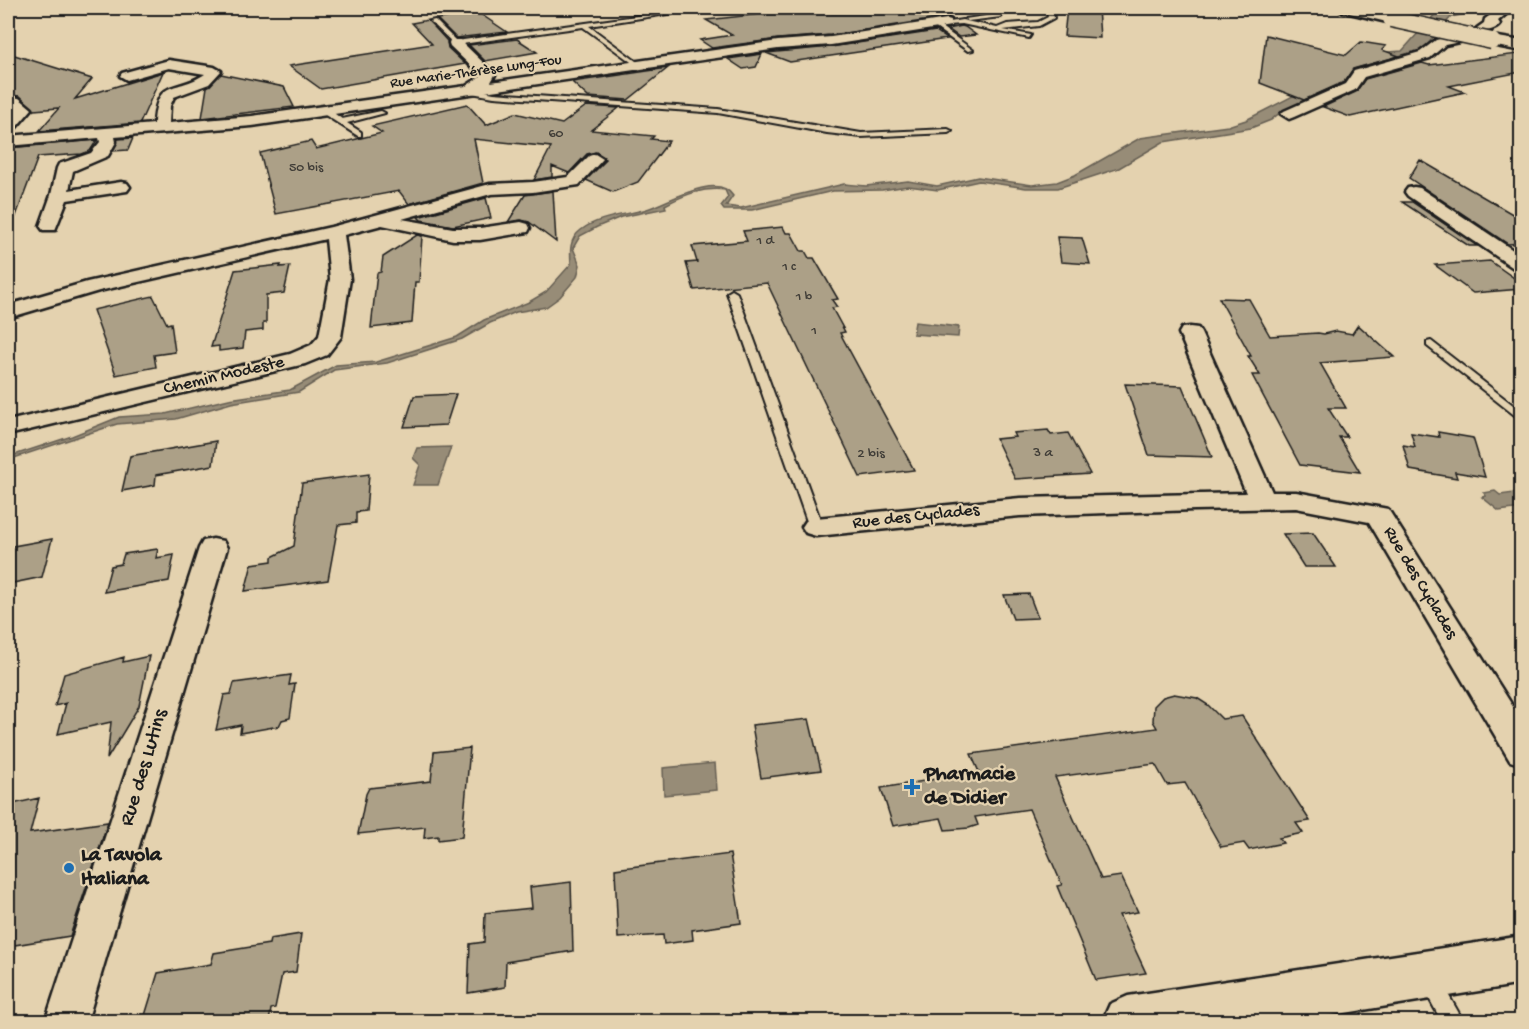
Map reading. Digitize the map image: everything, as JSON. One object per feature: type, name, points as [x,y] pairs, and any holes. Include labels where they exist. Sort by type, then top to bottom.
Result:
[{"type":"main road","points":[[1346,8],[1494,32],[1521,45]]},
{"type":"main road","points":[[1360,8],[1521,39]]},
{"type":"main road","points":[[1376,8],[1400,15]]},
{"type":"main road","points":[[1128,1022],[1521,960]]},
{"type":"street","points":[[1494,32],[1489,22],[1507,9],[1521,9]]},
{"type":"street","name":"Rue Marie-Thérèse Lung-Fou","points":[[8,141],[252,121],[946,23]]},
{"type":"street","points":[[1289,114],[1350,87],[1359,74],[1425,55],[1431,47],[1444,40],[1460,38]]},
{"type":"street","points":[[455,44],[488,75],[484,82],[469,90]]},
{"type":"street","points":[[127,75],[157,66],[176,64],[214,70],[212,75],[204,80],[170,93],[166,98],[161,128]]},
{"type":"street","points":[[8,101],[14,101],[25,109],[8,128]]},
{"type":"street","points":[[49,226],[60,195],[65,168],[102,153],[108,142],[106,133]]},
{"type":"street","points":[[8,312],[94,286],[379,221],[490,189],[573,181],[595,159]]},
{"type":"street","points":[[60,195],[121,187]]},
{"type":"street","points":[[1414,192],[1521,265]]},
{"type":"street","points":[[379,221],[453,234],[480,234],[521,228]]},
{"type":"street","name":"Chemin Modeste","points":[[8,428],[297,359],[319,350],[330,337],[340,279],[334,232]]},
{"type":"street","points":[[1190,333],[1263,501]]},
{"type":"street","name":"Rue des Cyclades","points":[[816,527],[1020,507],[1296,500],[1378,515],[1521,751]]},
{"type":"street","name":"Rue des Lutins","points":[[66,1022],[213,548]]},
{"type":"lane","points":[[433,21],[455,44],[703,8]]},
{"type":"lane","points":[[998,30],[1007,26],[1039,24],[1051,18],[1050,12]]},
{"type":"lane","points":[[946,23],[999,16]]},
{"type":"lane","points":[[946,23],[1029,36]]},
{"type":"lane","points":[[946,23],[970,50]]},
{"type":"lane","points":[[584,25],[638,65]]},
{"type":"lane","points":[[469,90],[506,96],[718,111],[861,135],[948,131]]},
{"type":"lane","points":[[325,111],[358,134]]},
{"type":"lane","points":[[341,122],[381,113]]},
{"type":"lane","name":"Rue des Cyclades","points":[[732,293],[816,527]]},
{"type":"lane","points":[[1431,344],[1521,418]]},
{"type":"lane","points":[[1425,975],[1454,1022]]},
{"type":"shaded area","points":[[1493,8],[1451,17],[1420,53],[1386,58],[1337,71],[1343,87],[1301,102],[1282,111],[1271,120],[1251,128],[1163,142],[1119,168],[1058,188],[1026,188],[979,181],[938,190],[908,186],[882,190],[833,191],[752,210],[724,210],[721,206],[728,197],[725,190],[694,193],[665,205],[666,208],[621,217],[580,236],[573,248],[580,265],[577,277],[560,297],[546,307],[516,312],[462,339],[387,363],[334,370],[299,392],[231,403],[176,419],[117,424],[8,460],[8,457],[72,436],[119,417],[165,414],[229,399],[290,390],[336,365],[376,362],[457,337],[484,320],[529,302],[546,292],[571,264],[572,241],[588,225],[647,209],[692,191],[716,187],[726,189],[733,196],[726,206],[741,208],[844,184],[866,186],[908,181],[937,186],[978,177],[1032,185],[1057,182],[1075,175],[1140,138],[1228,126],[1246,120],[1297,94],[1338,56],[1402,51],[1436,13]]},
{"type":"shaded area","points":[[915,322],[959,327],[958,337],[913,334]]},
{"type":"shaded area","points":[[451,447],[438,485],[413,485],[420,465],[413,458],[417,448]]},
{"type":"shaded area","points":[[1495,491],[1500,495],[1521,492],[1521,508],[1499,511],[1482,497],[1486,496],[1484,493]]},
{"type":"shaded area","points":[[715,763],[717,790],[664,795],[663,768]]},
{"type":"building","points":[[828,8],[832,13],[935,8],[951,18],[831,35],[712,48],[700,40],[732,35],[706,20]]},
{"type":"building","points":[[1067,8],[1098,8],[1100,38],[1064,36]]},
{"type":"building","points":[[479,13],[507,32],[456,38],[437,19]]},
{"type":"building","points":[[428,20],[447,41],[448,48],[465,64],[321,89],[289,66],[432,44],[412,23]]},
{"type":"building","points":[[962,26],[976,35],[959,37],[948,29]]},
{"type":"building","points":[[936,31],[947,39],[790,62],[766,53],[831,47]]},
{"type":"building","points":[[1266,35],[1346,55],[1361,42],[1386,46],[1382,50],[1399,56],[1353,69],[1344,82],[1304,100],[1260,83]]},
{"type":"building","points":[[517,39],[537,52],[485,61],[469,45]]},
{"type":"building","points":[[8,53],[92,79],[75,99],[163,72],[140,123],[39,131],[59,108],[34,110],[20,96],[8,95]]},
{"type":"building","points":[[762,54],[756,67],[743,69],[728,59]]},
{"type":"building","points":[[1518,54],[1521,72],[1449,86],[1465,92],[1350,117],[1323,107],[1356,92],[1365,79],[1422,63],[1429,65]]},
{"type":"building","points":[[668,68],[628,100],[588,97],[572,82]]},
{"type":"building","points":[[221,74],[284,87],[294,107],[202,118],[207,87]]},
{"type":"building","points":[[467,104],[486,125],[515,113],[562,124],[586,106],[619,108],[591,130],[654,136],[651,139],[669,141],[638,182],[613,192],[586,180],[605,161],[604,157],[596,152],[587,154],[569,173],[552,166],[552,177],[534,180],[551,147],[474,139],[483,183],[409,204],[399,191],[276,214],[260,153],[311,141],[316,149],[382,133],[372,126]]},
{"type":"building","points":[[133,138],[128,150],[113,151],[118,139]]},
{"type":"building","points":[[97,140],[90,151],[82,154],[38,157],[10,232],[8,232],[8,148]]},
{"type":"building","points":[[1420,160],[1521,219],[1521,243],[1508,244],[1409,178]]},
{"type":"building","points":[[553,191],[556,242],[529,222],[521,220],[508,222],[525,195]]},
{"type":"building","points":[[486,198],[491,218],[453,226],[421,220],[418,217]]},
{"type":"building","points":[[1402,202],[1412,202],[1477,246],[1469,246]]},
{"type":"building","points":[[783,227],[786,233],[791,233],[801,251],[805,251],[809,258],[814,258],[838,299],[832,300],[837,307],[832,308],[845,332],[840,333],[914,470],[860,477],[767,283],[694,290],[686,263],[697,262],[692,246],[747,241],[743,231]]},
{"type":"building","points":[[417,235],[422,236],[419,282],[415,282],[412,323],[371,328],[377,273],[381,272],[383,257]]},
{"type":"building","points":[[1057,237],[1082,238],[1090,264],[1061,262]]},
{"type":"building","points":[[1490,261],[1521,283],[1521,289],[1473,293],[1435,265]]},
{"type":"building","points":[[281,265],[280,267],[290,266],[284,293],[266,295],[266,323],[263,323],[263,330],[245,332],[243,348],[219,351],[219,346],[211,347],[235,270]]},
{"type":"building","points":[[153,296],[167,324],[171,323],[175,352],[154,355],[156,367],[116,375],[93,310]]},
{"type":"building","points":[[1219,298],[1249,299],[1270,336],[1324,334],[1336,331],[1352,334],[1358,325],[1394,357],[1320,363],[1346,408],[1328,408],[1347,437],[1339,437],[1360,472],[1300,465],[1252,375],[1260,375]]},
{"type":"building","points":[[1125,384],[1182,386],[1212,457],[1149,455]]},
{"type":"building","points":[[456,394],[446,425],[404,427],[414,396]]},
{"type":"building","points":[[1048,430],[1051,435],[1068,433],[1090,474],[1015,479],[996,439],[1015,437],[1013,433]]},
{"type":"building","points":[[1438,432],[1473,438],[1485,477],[1455,472],[1457,478],[1410,470],[1403,445],[1415,447],[1411,433],[1439,437]]},
{"type":"building","points":[[216,441],[213,465],[156,475],[155,485],[122,491],[130,456]]},
{"type":"building","points":[[369,474],[366,511],[356,512],[356,523],[338,525],[328,580],[245,591],[252,564],[272,561],[272,557],[294,546],[302,483]]},
{"type":"building","points":[[1313,533],[1336,567],[1304,567],[1283,534]]},
{"type":"building","points":[[52,539],[42,577],[8,584],[8,547]]},
{"type":"building","points":[[158,549],[156,558],[174,555],[169,581],[104,592],[111,566],[121,564],[124,554]]},
{"type":"building","points":[[1029,594],[1038,618],[1013,619],[1004,595]]},
{"type":"building","points":[[149,656],[139,706],[107,759],[111,722],[58,734],[66,703],[55,706],[64,674],[124,657],[123,662]]},
{"type":"building","points":[[291,675],[289,685],[295,684],[290,718],[282,720],[279,726],[240,733],[241,725],[216,730],[224,695],[231,694],[234,683]]},
{"type":"building","points":[[1174,694],[1197,698],[1222,719],[1242,716],[1310,821],[1296,823],[1303,833],[1279,838],[1283,843],[1249,850],[1244,843],[1221,847],[1185,783],[1167,785],[1155,764],[1055,777],[1101,879],[1121,876],[1138,912],[1119,915],[1146,973],[1096,980],[1057,886],[1062,885],[1029,809],[975,817],[978,825],[969,828],[945,830],[941,818],[893,826],[881,788],[979,772],[971,754],[1157,728],[1153,721],[1154,706],[1163,697]]},
{"type":"building","points":[[809,719],[821,770],[761,778],[752,725]]},
{"type":"building","points":[[470,748],[462,837],[438,840],[438,836],[424,838],[425,827],[358,834],[369,788],[431,781],[434,752]]},
{"type":"building","name":"La Tavola Italiana","points":[[39,798],[30,833],[108,822],[70,936],[8,946],[8,805]]},
{"type":"building","points":[[730,854],[741,923],[692,930],[693,940],[664,944],[663,935],[618,938],[615,869]]},
{"type":"building","points":[[571,882],[573,951],[506,962],[505,987],[468,993],[470,944],[484,942],[485,913],[532,908],[530,887]]},
{"type":"building","points":[[301,934],[296,972],[282,974],[275,1008],[271,1009],[269,1022],[143,1022],[158,973],[211,964],[214,953],[269,944],[270,939]]},
{"type":"place","name":"Pharmacie de Didier","points":[[912,787]]},
{"type":"place","name":"La Tavola Italiana","points":[[69,868]]}]
